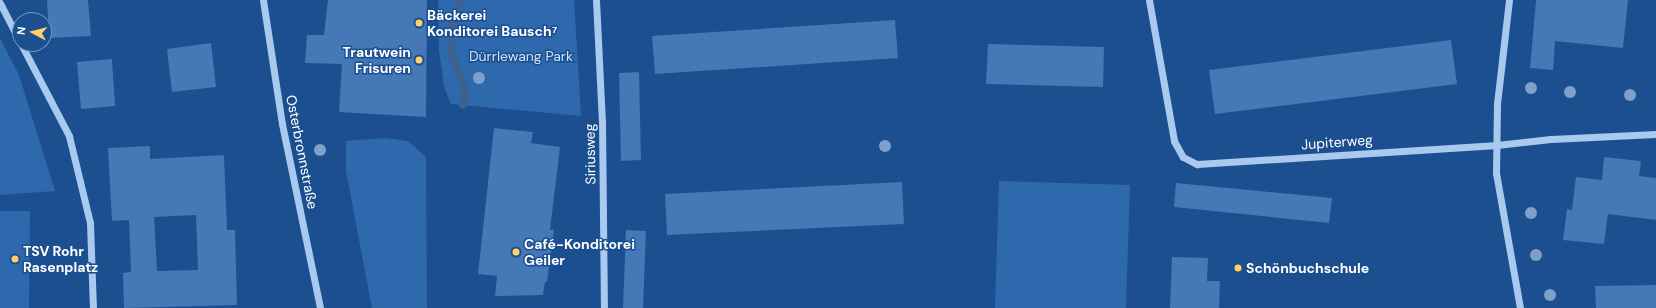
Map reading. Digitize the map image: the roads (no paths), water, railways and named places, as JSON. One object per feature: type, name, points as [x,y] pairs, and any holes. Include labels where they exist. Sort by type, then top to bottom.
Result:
[{"type":"street","name":"Osterbronnstraße","points":[[263,0],[282,124],[320,308]]},
{"type":"street","name":"Siriusweg","points":[[596,0],[602,122],[604,308]]},
{"type":"street","name":"Jupiterweg","points":[[1149,0],[1174,141],[1184,158],[1197,164],[1497,145],[1551,139],[1656,134]]},
{"type":"street","points":[[1509,0],[1498,104],[1496,174],[1520,308]]},
{"type":"street","points":[[0,3],[12,26]]},
{"type":"street","points":[[26,52],[69,136],[90,223],[93,308]]},
{"type":"waterway","points":[[460,0],[450,36],[452,55],[464,85],[466,96],[463,104]]},
{"type":"place","name":"Bäckerei Konditorei Bausch⁷","points":[[419,23]]},
{"type":"place","name":"Trautwein Frisuren","points":[[419,60]]},
{"type":"place","name":"Café-Konditorei Geiler","points":[[516,252]]},
{"type":"place","name":"TSV Rohr Rasenplatz","points":[[15,259]]},
{"type":"place","name":"Schönbuchschule","points":[[1238,268]]},
{"type":"park label","name":"Dürrlewang Park","points":[[521,56]]}]
